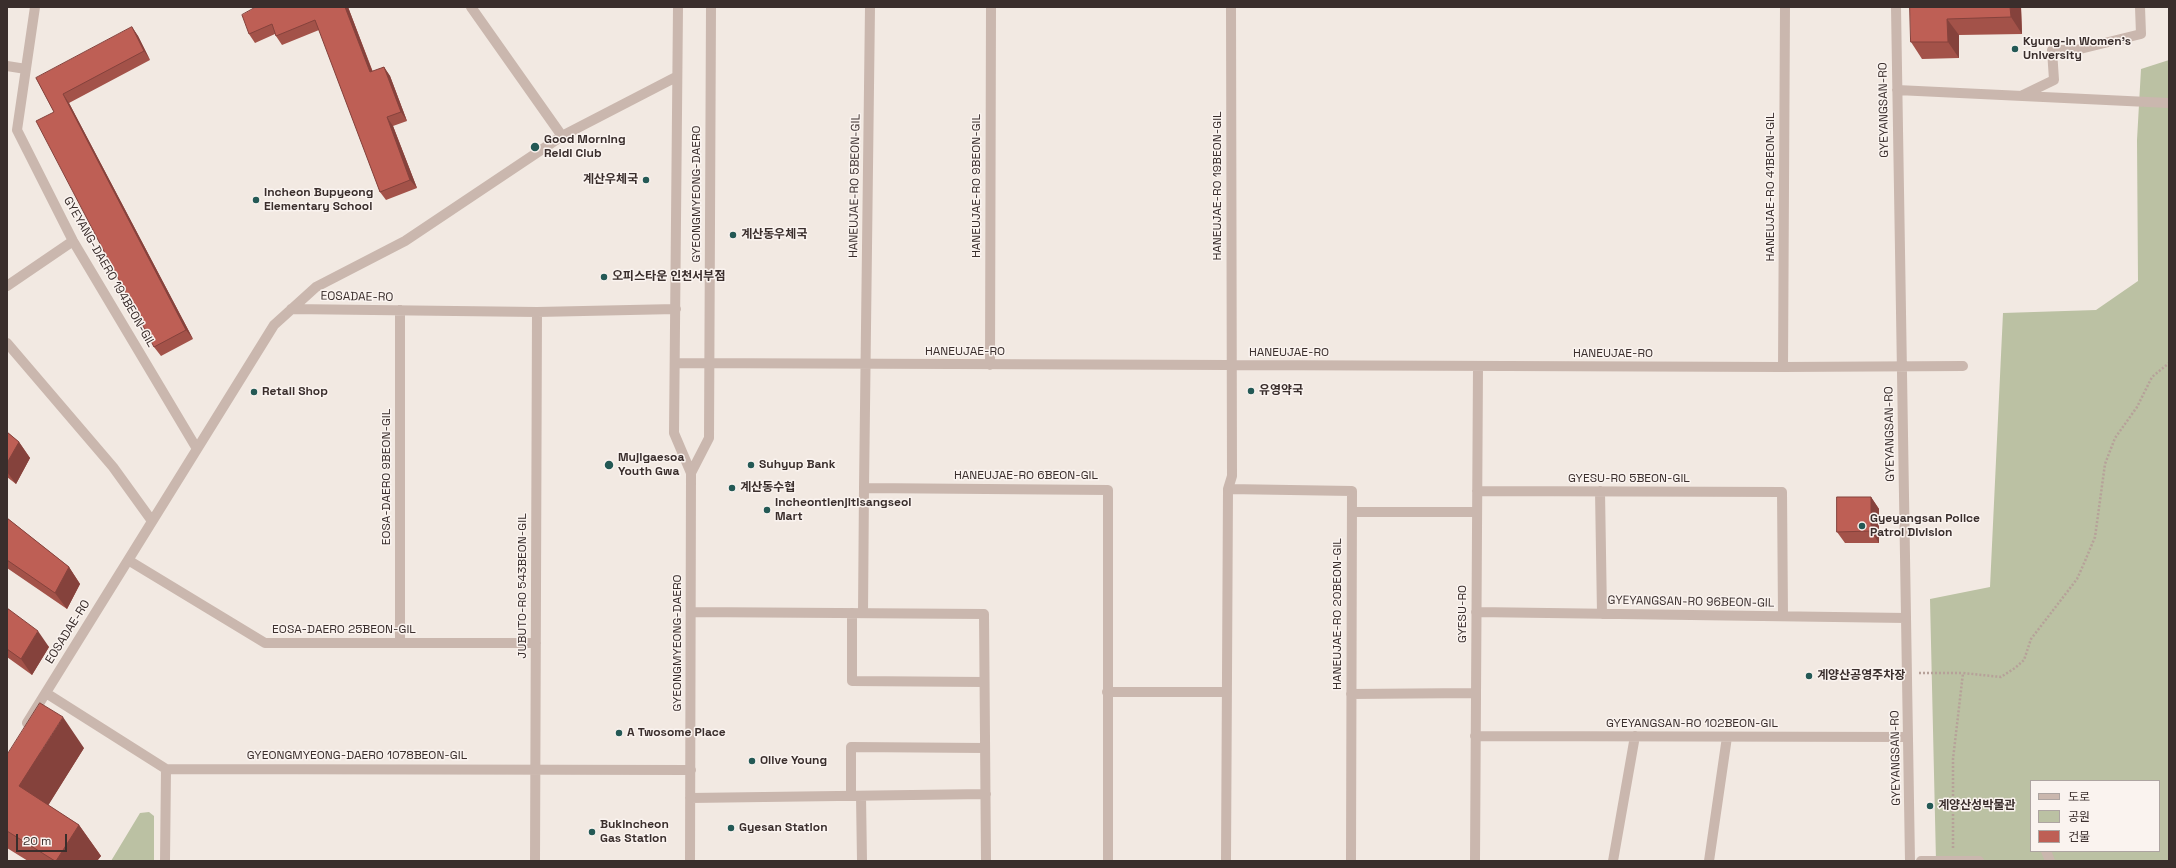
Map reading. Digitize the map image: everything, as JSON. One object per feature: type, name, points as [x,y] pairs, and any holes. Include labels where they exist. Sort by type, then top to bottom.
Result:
[{"type":"street","name":"GYEYANG-DAERO 194BEON-GIL","points":[[35,7],[17,130],[73,241],[197,449]]},
{"type":"street","points":[[471,7],[562,136]]},
{"type":"street","name":"GYEONGMYEONG-DAERO","points":[[678,7],[676,77],[676,363],[674,433],[691,473],[690,861]]},
{"type":"street","name":"GYEONGMYEONG-DAERO","points":[[691,473],[709,438],[711,7]]},
{"type":"street","name":"HANEUJAE-RO 5BEON-GIL","points":[[866,364],[870,7]]},
{"type":"street","name":"HANEUJAE-RO 9BEON-GIL","points":[[990,365],[991,7]]},
{"type":"street","name":"HANEUJAE-RO 19BEON-GIL","points":[[1231,7],[1231,366]]},
{"type":"street","name":"HANEUJAE-RO 41BEON-GIL","points":[[1784,367],[1785,7]]},
{"type":"street","name":"GYEYANGSAN-RO","points":[[1896,7],[1910,861]]},
{"type":"street","points":[[2021,96],[2054,80],[2052,50],[2076,50],[2141,34],[2140,7]]},
{"type":"street","points":[[7,66],[26,68]]},
{"type":"street","points":[[291,309],[316,287],[405,241],[562,136],[676,77]]},
{"type":"street","points":[[1897,90],[2169,103]]},
{"type":"street","points":[[7,286],[73,241]]},
{"type":"street","name":"EOSADAE-RO","points":[[22,731],[274,325],[291,309],[537,312],[676,308]]},
{"type":"street","name":"EOSA-DAERO 9BEON-GIL","points":[[400,310],[400,643]]},
{"type":"street","name":"JUBUTO-RO 543BEON-GIL","points":[[535,861],[537,312]]},
{"type":"street","points":[[7,343],[113,467],[152,522]]},
{"type":"street","name":"HANEUJAE-RO","points":[[676,363],[1231,366],[1963,366]]},
{"type":"street","points":[[863,613],[866,364]]},
{"type":"street","points":[[1226,861],[1228,489],[1232,476],[1231,366]]},
{"type":"street","name":"GYESU-RO","points":[[1474,861],[1478,366]]},
{"type":"street","name":"HANEUJAE-RO 6BEON-GIL","points":[[864,488],[1108,490],[1108,861]]},
{"type":"street","name":"HANEUJAE-RO 20BEON-GIL","points":[[1228,489],[1352,491],[1351,861]]},
{"type":"street","name":"GYESU-RO 5BEON-GIL","points":[[1477,491],[1782,492],[1783,616]]},
{"type":"street","points":[[1600,491],[1602,614]]},
{"type":"street","points":[[1352,512],[1477,512]]},
{"type":"street","name":"EOSA-DAERO 25BEON-GIL","points":[[128,560],[265,643],[536,643]]},
{"type":"street","points":[[691,612],[984,614],[986,861]]},
{"type":"street","name":"GYEYANGSAN-RO 96BEON-GIL","points":[[1476,612],[1906,618]]},
{"type":"street","points":[[852,613],[852,681],[984,682]]},
{"type":"street","points":[[1107,692],[1227,692]]},
{"type":"street","points":[[1351,694],[1476,693]]},
{"type":"street","points":[[46,694],[166,769],[165,861]]},
{"type":"street","name":"GYEYANGSAN-RO 102BEON-GIL","points":[[1475,736],[1908,737]]},
{"type":"street","points":[[1613,861],[1635,736]]},
{"type":"street","points":[[1709,861],[1727,737]]},
{"type":"street","points":[[862,861],[851,747],[985,748]]},
{"type":"street","name":"GYEONGMYEONG-DAERO 1078BEON-GIL","points":[[166,769],[690,770]]},
{"type":"street","points":[[690,798],[986,794]]},
{"type":"street","points":[[1921,861],[1979,861]]},
{"type":"path","points":[[1907,673],[1963,673],[2001,677],[2024,660],[2031,639],[2077,579],[2085,562],[2095,537],[2105,464],[2115,438],[2137,407],[2152,377],[2169,363]]},
{"type":"path","points":[[1954,860],[1953,759],[1963,673]]},
{"type":"green space","points":[[2169,60],[2169,861],[1936,861],[1930,599],[1990,587],[2003,313],[2096,310],[2138,281],[2137,140],[2141,69]]},
{"type":"green space","points":[[149,812],[154,816],[154,861],[111,861],[140,813]]},
{"type":"building","points":[[256,7],[345,7],[370,72],[384,67],[401,112],[387,117],[410,180],[380,192],[315,20],[276,36],[272,24],[249,34],[242,15]]},
{"type":"building","points":[[1910,7],[2010,7],[2011,17],[1947,19],[1948,42],[1911,42]]},
{"type":"building","points":[[132,27],[144,51],[63,94],[186,330],[154,347],[36,121],[54,112],[36,78]]},
{"type":"building","points":[[7,432],[19,442],[7,463]]},
{"type":"building","points":[[1837,497],[1871,497],[1871,531],[1837,532]]},
{"type":"building","points":[[7,518],[69,567],[55,593],[7,560]]},
{"type":"building","points":[[7,608],[38,631],[21,659],[7,649]]},
{"type":"building","points":[[40,703],[63,717],[19,786],[79,825],[56,861],[7,831],[7,755]]},
{"type":"place","name":"Kyung-in Women's University","points":[[2015,49]]},
{"type":"place","name":"Good Morning Reidi Club","points":[[535,147]]},
{"type":"place","name":"계산우체국","points":[[646,180]]},
{"type":"place","name":"Incheon Bupyeong Elementary School","points":[[256,200]]},
{"type":"place","name":"계산동우체국","points":[[733,235]]},
{"type":"place","name":"오피스타운 인천서부점","points":[[604,277]]},
{"type":"place","name":"유영약국","points":[[1251,391]]},
{"type":"place","name":"Retail Shop","points":[[254,392]]},
{"type":"place","name":"Mujigaesoa Youth Gwa","points":[[609,465]]},
{"type":"place","name":"Suhyup Bank","points":[[751,465]]},
{"type":"place","name":"계산동수협","points":[[732,488]]},
{"type":"place","name":"Incheontienjitisangseol Mart","points":[[767,510]]},
{"type":"place","name":"Gyeyangsan Police Patrol Division","points":[[1862,526]]},
{"type":"place","name":"계양산공영주차장","points":[[1809,676]]},
{"type":"place","name":"A Twosome Place","points":[[619,733]]},
{"type":"place","name":"Olive Young","points":[[752,761]]},
{"type":"place","name":"계양산성박물관","points":[[1930,806]]},
{"type":"place","name":"Gyesan Station","points":[[731,828]]},
{"type":"place","name":"Bukincheon Gas Station","points":[[592,832]]}]
